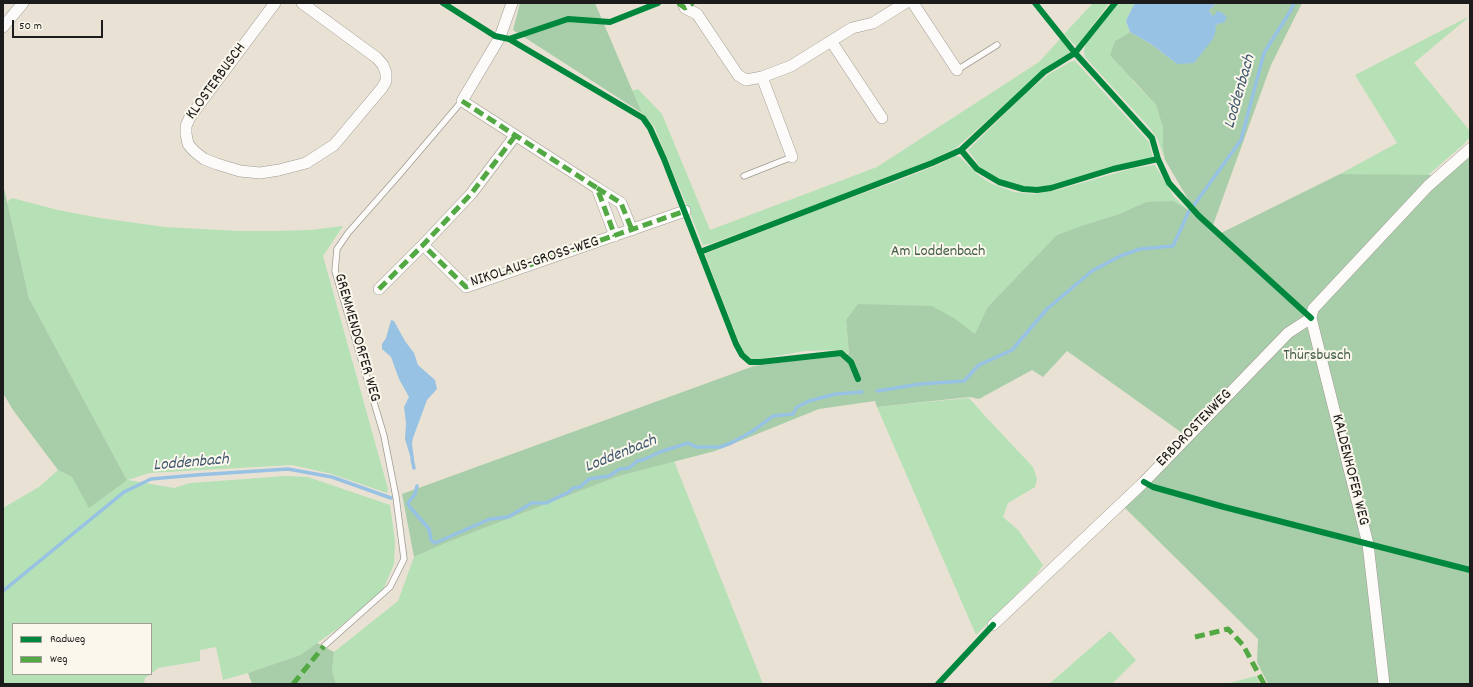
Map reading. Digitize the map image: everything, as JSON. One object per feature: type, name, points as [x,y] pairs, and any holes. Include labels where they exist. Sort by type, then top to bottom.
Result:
[{"type":"street","points":[[3,27],[23,3]]},
{"type":"street","name":"KLOSTERBUSCH","points":[[275,3],[190,117],[186,126],[187,139],[194,151],[204,159],[240,171],[260,172],[279,170],[306,163],[334,145],[382,88],[386,81],[386,73],[383,65],[377,58],[302,3]]},
{"type":"street","name":"GREMMENDORFER WEG","points":[[462,101],[500,37],[512,3]]},
{"type":"street","points":[[683,3],[685,8],[697,14],[738,75],[746,80],[762,77],[791,66],[852,28],[873,24],[905,3]]},
{"type":"street","points":[[914,3],[957,70]]},
{"type":"street","points":[[831,41],[882,118]]},
{"type":"street","points":[[762,77],[792,157]]},
{"type":"street","points":[[462,101],[621,203],[632,230]]},
{"type":"street","points":[[379,288],[423,245],[471,194],[515,136]]},
{"type":"street","name":"ERBDROSTENWEG","points":[[993,625],[1144,482],[1288,333],[1312,323],[1314,309],[1428,186],[1470,149]]},
{"type":"street","name":"NIKOLAUS-GROSS-WEG","points":[[597,188],[615,236]]},
{"type":"street","name":"NIKOLAUS-GROSS-WEG","points":[[423,245],[466,287],[685,211]]},
{"type":"street","name":"KALDENHOFER WEG","points":[[1312,323],[1368,544],[1384,684]]},
{"type":"lane","points":[[957,70],[997,44]]},
{"type":"lane","name":"GREMMENDORFER WEG","points":[[324,646],[390,587],[404,559],[396,497],[384,436],[335,270],[337,249],[348,232],[462,101]]},
{"type":"lane","points":[[744,176],[792,157]]},
{"type":"green space","points":[[520,3],[595,3],[642,113],[513,30]]},
{"type":"green space","points":[[1093,3],[1109,3],[1077,47],[1064,34]]},
{"type":"green space","points":[[1118,3],[1136,3],[1126,21],[1130,32],[1115,41],[1133,81],[1156,105],[1163,128],[1163,148],[1165,160],[1158,140],[1150,128],[1085,57],[1084,51],[1086,43]]},
{"type":"green space","name":"Thürsbusch","points":[[1215,3],[1302,3],[1271,65],[1213,225],[1221,233],[1340,174],[1439,175],[1470,149],[1470,684],[1268,684],[1257,662],[1258,639],[1123,506],[1185,435],[1067,351],[1043,377],[1032,370],[979,399],[970,397],[877,407],[875,401],[819,409],[715,451],[619,476],[448,542],[414,557],[402,494],[754,366],[849,354],[846,320],[858,304],[932,306],[957,320],[975,334],[987,308],[1057,235],[1119,214],[1146,202],[1173,201],[1188,210],[1188,199],[1165,160],[1163,148],[1163,128],[1156,105],[1110,55],[1115,41],[1130,32],[1151,44],[1177,64],[1207,45],[1213,39],[1214,26],[1220,23],[1209,10]]},
{"type":"green space","points":[[1470,16],[1414,63],[1470,131],[1470,137],[1427,176],[1340,174],[1397,143],[1355,75]]},
{"type":"green space","points":[[1060,39],[1069,49],[1069,53],[1047,67],[956,148],[936,158],[825,201],[710,244],[703,245],[654,126],[642,113],[632,91],[638,89],[662,114],[710,230],[877,167],[1039,62]]},
{"type":"green space","points":[[1075,61],[1149,142],[1153,158],[1113,166],[1053,185],[1036,188],[1021,186],[999,180],[983,171],[968,150],[1027,92],[1049,74],[1070,62]]},
{"type":"green space","name":"Am Loddenbach","points":[[955,156],[960,157],[977,174],[990,183],[1014,192],[1033,194],[1057,190],[1134,168],[1155,165],[1174,197],[1188,210],[1146,202],[1119,214],[1084,225],[987,308],[975,335],[957,320],[846,320],[849,354],[840,350],[805,351],[753,360],[744,353],[705,254],[897,181],[940,164]]},
{"type":"green space","points":[[3,184],[29,298],[127,480],[89,508],[72,477],[58,470],[13,410],[3,393]]},
{"type":"green space","points":[[12,198],[58,210],[100,218],[165,227],[238,231],[274,231],[310,230],[343,226],[323,256],[388,489],[387,493],[332,474],[292,465],[149,473],[128,480],[174,488],[190,483],[286,476],[308,477],[390,505],[395,541],[394,564],[383,590],[337,629],[300,655],[223,680],[216,647],[200,650],[200,661],[158,668],[152,673],[152,623],[12,623],[12,675],[150,675],[145,678],[144,684],[3,684],[3,508],[39,487],[58,470],[72,477],[127,480],[29,298],[7,202]]},
{"type":"green space","points":[[969,398],[1033,467],[1037,479],[1035,487],[1008,503],[1003,517],[1018,530],[1043,565],[1036,575],[976,635],[877,407]]},
{"type":"green space","points":[[674,461],[763,684],[336,684],[332,671],[334,652],[398,601],[414,557],[448,542],[619,476]]},
{"type":"green space","points":[[1110,631],[1136,660],[1112,684],[1049,684]]},
{"type":"green space","points":[[317,643],[334,652],[332,671],[336,684],[252,684],[248,673],[300,655]]},
{"type":"green space","points":[[1256,676],[1260,684],[1226,684]]},
{"type":"water","points":[[1136,3],[1215,3],[1209,10],[1211,14],[1214,16],[1217,11],[1221,12],[1227,17],[1224,23],[1220,23],[1215,26],[1216,30],[1213,39],[1194,63],[1177,64],[1151,44],[1130,32],[1126,21]]},
{"type":"water","points":[[391,320],[394,321],[405,341],[414,353],[418,365],[435,380],[437,389],[427,400],[413,438],[412,444],[414,459],[411,459],[405,439],[406,423],[404,407],[409,397],[399,379],[391,357],[382,349],[382,344],[386,338]]},
{"type":"waterway","name":"Loddenbach","points":[[1194,205],[1241,140],[1264,53],[1294,3]]},
{"type":"waterway","name":"Loddenbach","points":[[877,391],[920,384],[964,381],[979,365],[1012,350],[1047,309],[1092,271],[1120,256],[1140,249],[1173,246],[1189,211]]},
{"type":"waterway","name":"Loddenbach","points":[[417,486],[415,494],[408,503],[429,529],[431,540],[435,543],[490,519],[508,517],[532,503],[546,503],[569,492],[573,488],[580,487],[589,479],[609,476],[620,469],[629,468],[637,461],[660,452],[688,443],[696,447],[720,447],[753,431],[773,416],[793,414],[797,407],[809,401],[836,394],[862,392]]},
{"type":"waterway","points":[[412,459],[414,468]]},
{"type":"waterway","name":"Loddenbach","points":[[3,591],[124,492],[151,479],[288,469],[332,477],[391,498]]},
{"type":"marked path","points":[[678,3],[685,8],[693,3]]},
{"type":"marked path","points":[[462,101],[597,188],[615,236]]},
{"type":"marked path","points":[[515,136],[471,194],[423,245],[466,287],[685,211]]},
{"type":"marked path","points":[[597,188],[621,203],[632,230]]},
{"type":"marked path","points":[[379,289],[423,245]]},
{"type":"marked path","points":[[1195,637],[1228,629],[1243,645],[1264,684]]},
{"type":"marked path","points":[[293,684],[324,646]]},
{"type":"cycle path","points":[[443,3],[495,36],[509,39],[643,118],[650,128],[664,159],[736,344],[742,355],[750,362],[760,362],[841,353],[851,362],[858,379]]},
{"type":"cycle path","points":[[509,39],[568,19],[610,22],[658,3]]},
{"type":"cycle path","points":[[1035,3],[1075,53],[1152,138],[1158,159],[1169,183],[1199,216],[1311,318]]},
{"type":"cycle path","points":[[700,252],[932,163],[961,150],[1044,72],[1075,53],[1115,3]]},
{"type":"cycle path","points":[[961,150],[977,169],[999,182],[1023,189],[1037,190],[1051,188],[1113,169],[1158,159]]},
{"type":"cycle path","points":[[1144,482],[1153,487],[1224,507],[1470,570]]},
{"type":"cycle path","points":[[938,684],[993,625]]}]
